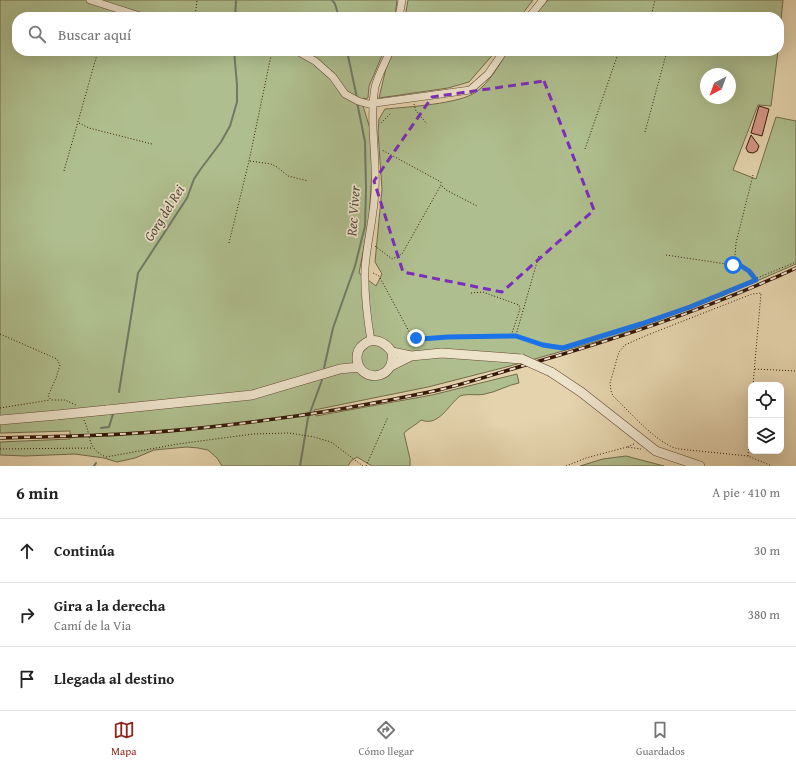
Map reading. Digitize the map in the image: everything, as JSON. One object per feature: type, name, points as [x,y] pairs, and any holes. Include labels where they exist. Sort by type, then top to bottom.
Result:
[{"type":"street","points":[[90,0],[127,12]]},
{"type":"street","points":[[400,12],[402,0]]},
{"type":"street","points":[[533,12],[543,0]]},
{"type":"street","points":[[306,56],[315,61],[333,76],[345,94],[358,101],[371,104],[470,90],[488,74],[501,56]]},
{"type":"street","points":[[370,341],[365,301],[365,269],[375,192],[376,167],[371,104],[378,79],[388,56]]},
{"type":"street","points":[[391,366],[393,359],[392,352],[383,342],[377,340],[370,341],[359,349],[357,356],[359,367],[365,373],[372,376],[379,376],[386,372],[391,366],[411,356]]},
{"type":"street","points":[[392,352],[411,356],[442,353],[522,359],[551,372],[581,392],[656,451],[700,466]]},
{"type":"street","points":[[340,369],[357,356]]},
{"type":"street","points":[[0,420],[252,395],[340,369],[359,367]]},
{"type":"path","points":[[196,12],[197,0]]},
{"type":"path","points":[[651,12],[655,0]]},
{"type":"path","points":[[64,171],[97,56]]},
{"type":"path","points":[[229,243],[249,161],[271,56]]},
{"type":"path","points":[[584,149],[617,56]]},
{"type":"path","points":[[645,132],[666,56]]},
{"type":"path","points":[[411,98],[416,111],[427,124]]},
{"type":"path","points":[[378,124],[382,123],[391,113]]},
{"type":"path","points":[[78,123],[89,128],[152,144]]},
{"type":"path","points":[[379,149],[441,182],[441,185],[446,190],[477,206]]},
{"type":"path","points":[[249,161],[270,164],[277,167],[288,176],[308,181]]},
{"type":"path","points":[[753,175],[736,243],[735,256],[738,264],[749,271],[756,280]]},
{"type":"path","points":[[374,242],[375,248],[392,259],[402,254],[441,185]]},
{"type":"path","points":[[516,336],[539,255]]},
{"type":"path","points":[[666,255],[733,265],[738,264]]},
{"type":"path","points":[[365,269],[379,276],[411,335],[416,338],[516,336],[543,345],[563,348],[690,307],[796,262]]},
{"type":"path","points":[[471,293],[483,292],[519,305],[520,309],[511,336]]},
{"type":"path","points":[[753,382],[761,293],[752,294],[645,336],[625,346],[619,352],[610,383],[613,396],[653,434],[670,447],[748,456],[772,466]]},
{"type":"path","points":[[0,334],[57,359],[60,365],[48,396],[51,400]]},
{"type":"path","points":[[755,369],[796,371]]},
{"type":"path","points":[[0,408],[35,404],[51,400],[65,400],[76,405]]},
{"type":"path","points":[[82,417],[92,448],[99,454],[106,457],[178,444],[253,434],[288,433],[314,437],[331,442],[363,466]]},
{"type":"path","points":[[366,466],[388,417]]},
{"type":"path","points":[[748,456],[751,418]]},
{"type":"path","points":[[566,466],[586,458],[627,447]]},
{"type":"path","points":[[0,449],[92,448]]},
{"type":"highlighted area","points":[[544,81],[594,210],[502,292],[403,272],[374,181],[432,97]]},
{"type":"green space","points":[[0,0],[397,0],[396,12],[12,12],[12,56],[382,56],[369,86],[368,98],[361,99],[371,132],[372,170],[369,221],[359,273],[376,286],[382,274],[375,262],[382,189],[378,132],[379,119],[385,109],[446,102],[468,96],[476,92],[486,83],[505,56],[777,56],[771,106],[758,105],[733,170],[756,179],[776,117],[796,121],[796,264],[722,296],[612,337],[510,366],[428,387],[314,410],[316,416],[432,395],[517,374],[519,383],[482,395],[460,396],[438,418],[427,421],[421,420],[406,431],[404,433],[410,459],[410,466],[372,466],[357,457],[351,461],[348,466],[222,466],[217,458],[208,450],[187,447],[154,450],[135,458],[117,462],[104,458],[75,454],[25,456],[0,455],[0,442],[70,439],[70,431],[0,433]]},
{"type":"green space","points":[[408,0],[533,0],[524,12],[406,12]]},
{"type":"green space","points":[[548,0],[783,0],[782,12],[537,12]]},
{"type":"green space","points":[[392,56],[492,56],[469,82],[448,88],[379,98],[386,68]]},
{"type":"green space","points":[[626,456],[664,466],[580,466],[603,459]]},
{"type":"building","points":[[759,106],[769,109],[762,136],[751,133]]},
{"type":"building","points":[[751,135],[759,146],[757,151],[753,153],[748,152],[746,148]]},
{"type":"waterway","name":"Gorg del Rei","points":[[235,12],[236,0]]},
{"type":"waterway","name":"Rec Viver","points":[[332,0],[337,12]]},
{"type":"waterway","name":"Gorg del Rei","points":[[119,392],[138,273],[187,198],[194,179],[221,142],[230,126],[237,102],[234,56]]},
{"type":"waterway","name":"Rec Viver","points":[[348,56],[357,98]]},
{"type":"waterway","name":"Rec Viver","points":[[324,368],[333,328],[355,266],[365,226],[365,142],[357,102]]},
{"type":"waterway","name":"Rec Viver","points":[[300,466],[308,418],[322,380]]},
{"type":"waterway","name":"Gorg del Rei","points":[[101,428],[109,427],[113,414]]},
{"type":"railway","points":[[0,438],[79,436],[184,430],[322,412],[434,391],[470,382],[631,333],[698,309],[764,283],[796,268]]},
{"type":"route","points":[[416,338],[516,336],[543,345],[563,348],[690,307],[756,280],[749,271],[738,264],[733,265]]}]
